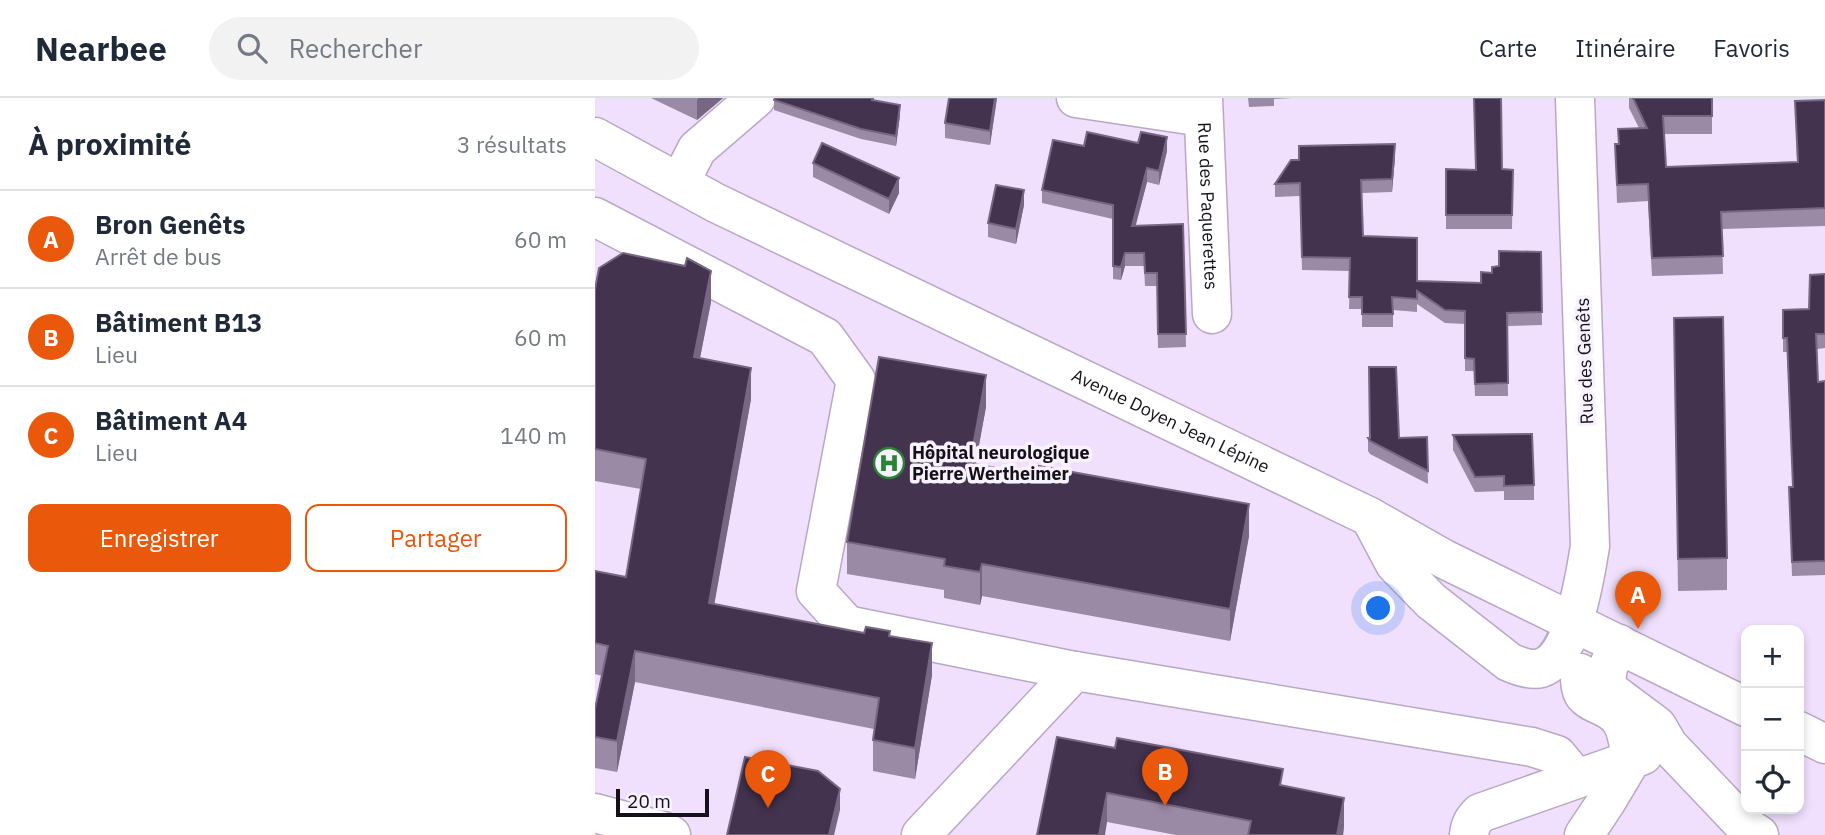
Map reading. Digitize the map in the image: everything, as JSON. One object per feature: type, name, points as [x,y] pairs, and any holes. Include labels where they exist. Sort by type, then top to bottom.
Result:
[{"type":"street","points":[[680,182],[697,149],[756,98]]},
{"type":"street","points":[[1076,98],[1203,107]]},
{"type":"street","name":"Rue des Genêts","points":[[1370,517],[1395,564],[1431,601],[1509,662],[1520,667],[1541,668],[1556,658],[1573,623],[1590,546],[1575,98]]},
{"type":"street","name":"Rue des Paquerettes","points":[[1203,107],[1212,314]]},
{"type":"street","name":"Avenue Doyen Jean Lépine","points":[[595,137],[716,203],[1370,517],[1444,559],[1741,704]]},
{"type":"street","points":[[595,217],[825,337],[856,380],[816,591],[847,625],[1075,671],[1532,747],[1557,755],[1576,778]]},
{"type":"street","points":[[1619,645],[1608,667],[1606,681],[1610,691],[1657,726],[1668,745],[1752,830]]},
{"type":"street","points":[[921,835],[1075,671]]},
{"type":"street","points":[[1580,673],[1585,696],[1613,710],[1622,721],[1631,760],[1584,835]]},
{"type":"street","points":[[1804,734],[1825,744]]},
{"type":"street","points":[[1469,835],[1469,828],[1479,813],[1668,745]]},
{"type":"street","points":[[595,813],[671,835]]},
{"type":"building","points":[[873,98],[872,100],[900,105],[896,136],[861,129],[774,100]]},
{"type":"building","points":[[949,98],[995,98],[990,131],[945,123]]},
{"type":"building","points":[[1474,98],[1501,98],[1502,169],[1513,170],[1512,215],[1446,215],[1446,169],[1476,170]]},
{"type":"building","points":[[1633,98],[1712,98],[1712,116],[1663,116],[1666,167],[1798,162],[1795,101],[1825,100],[1825,208],[1721,212],[1723,256],[1652,258],[1648,184],[1617,185],[1615,144],[1619,144],[1618,129],[1647,128]]},
{"type":"building","points":[[1087,132],[1138,143],[1141,132],[1167,137],[1159,171],[1147,168],[1132,226],[1183,224],[1186,334],[1158,334],[1157,273],[1145,273],[1144,253],[1125,253],[1121,267],[1113,266],[1113,205],[1042,190],[1053,140],[1084,146]]},
{"type":"building","points":[[822,143],[899,178],[889,199],[813,163]]},
{"type":"building","points":[[1395,144],[1392,179],[1361,180],[1363,236],[1417,238],[1417,281],[1481,283],[1481,272],[1492,273],[1492,267],[1499,266],[1499,251],[1541,252],[1542,312],[1507,313],[1508,383],[1475,384],[1474,359],[1465,358],[1465,311],[1445,310],[1417,291],[1417,299],[1392,297],[1393,314],[1362,314],[1362,297],[1349,297],[1350,258],[1302,257],[1300,183],[1275,184],[1291,160],[1299,160],[1299,146]]},
{"type":"building","points":[[996,185],[1024,190],[1016,229],[988,223]]},
{"type":"building","points":[[623,253],[685,266],[687,258],[711,271],[694,357],[751,368],[709,603],[864,633],[866,627],[890,631],[889,636],[932,643],[915,748],[873,740],[879,698],[635,651],[617,741],[595,737],[595,709],[608,646],[595,643],[595,571],[626,577],[646,459],[595,449],[595,289],[599,268]]},
{"type":"building","points":[[1825,274],[1825,334],[1816,334],[1818,382],[1825,381],[1825,561],[1792,562],[1789,487],[1793,487],[1787,338],[1783,338],[1783,310],[1809,309],[1810,275]]},
{"type":"building","points":[[1723,317],[1727,558],[1678,559],[1674,318]]},
{"type":"building","points":[[879,357],[986,375],[970,463],[1038,476],[1039,466],[1249,504],[1230,609],[982,564],[980,572],[944,566],[945,559],[847,542]]},
{"type":"building","points":[[1369,367],[1396,367],[1399,438],[1427,437],[1428,471],[1368,438]]},
{"type":"building","points":[[1532,434],[1534,485],[1504,486],[1504,476],[1475,477],[1453,435]]},
{"type":"building","points":[[1057,737],[1115,748],[1117,738],[1283,769],[1280,785],[1344,798],[1337,835],[1248,835],[1251,821],[1107,793],[1099,835],[1037,835]]},
{"type":"building","points":[[745,757],[818,771],[840,789],[829,835],[727,835]]},
{"type":"place","name":"Hôpital neurologique Pierre Wertheimer","points":[[889,463]]},
{"type":"place","name":"Bron Genêts","points":[[1638,629]]},
{"type":"place","name":"Bâtiment B13","points":[[1165,806]]},
{"type":"place","name":"Bâtiment A4","points":[[768,808]]}]
